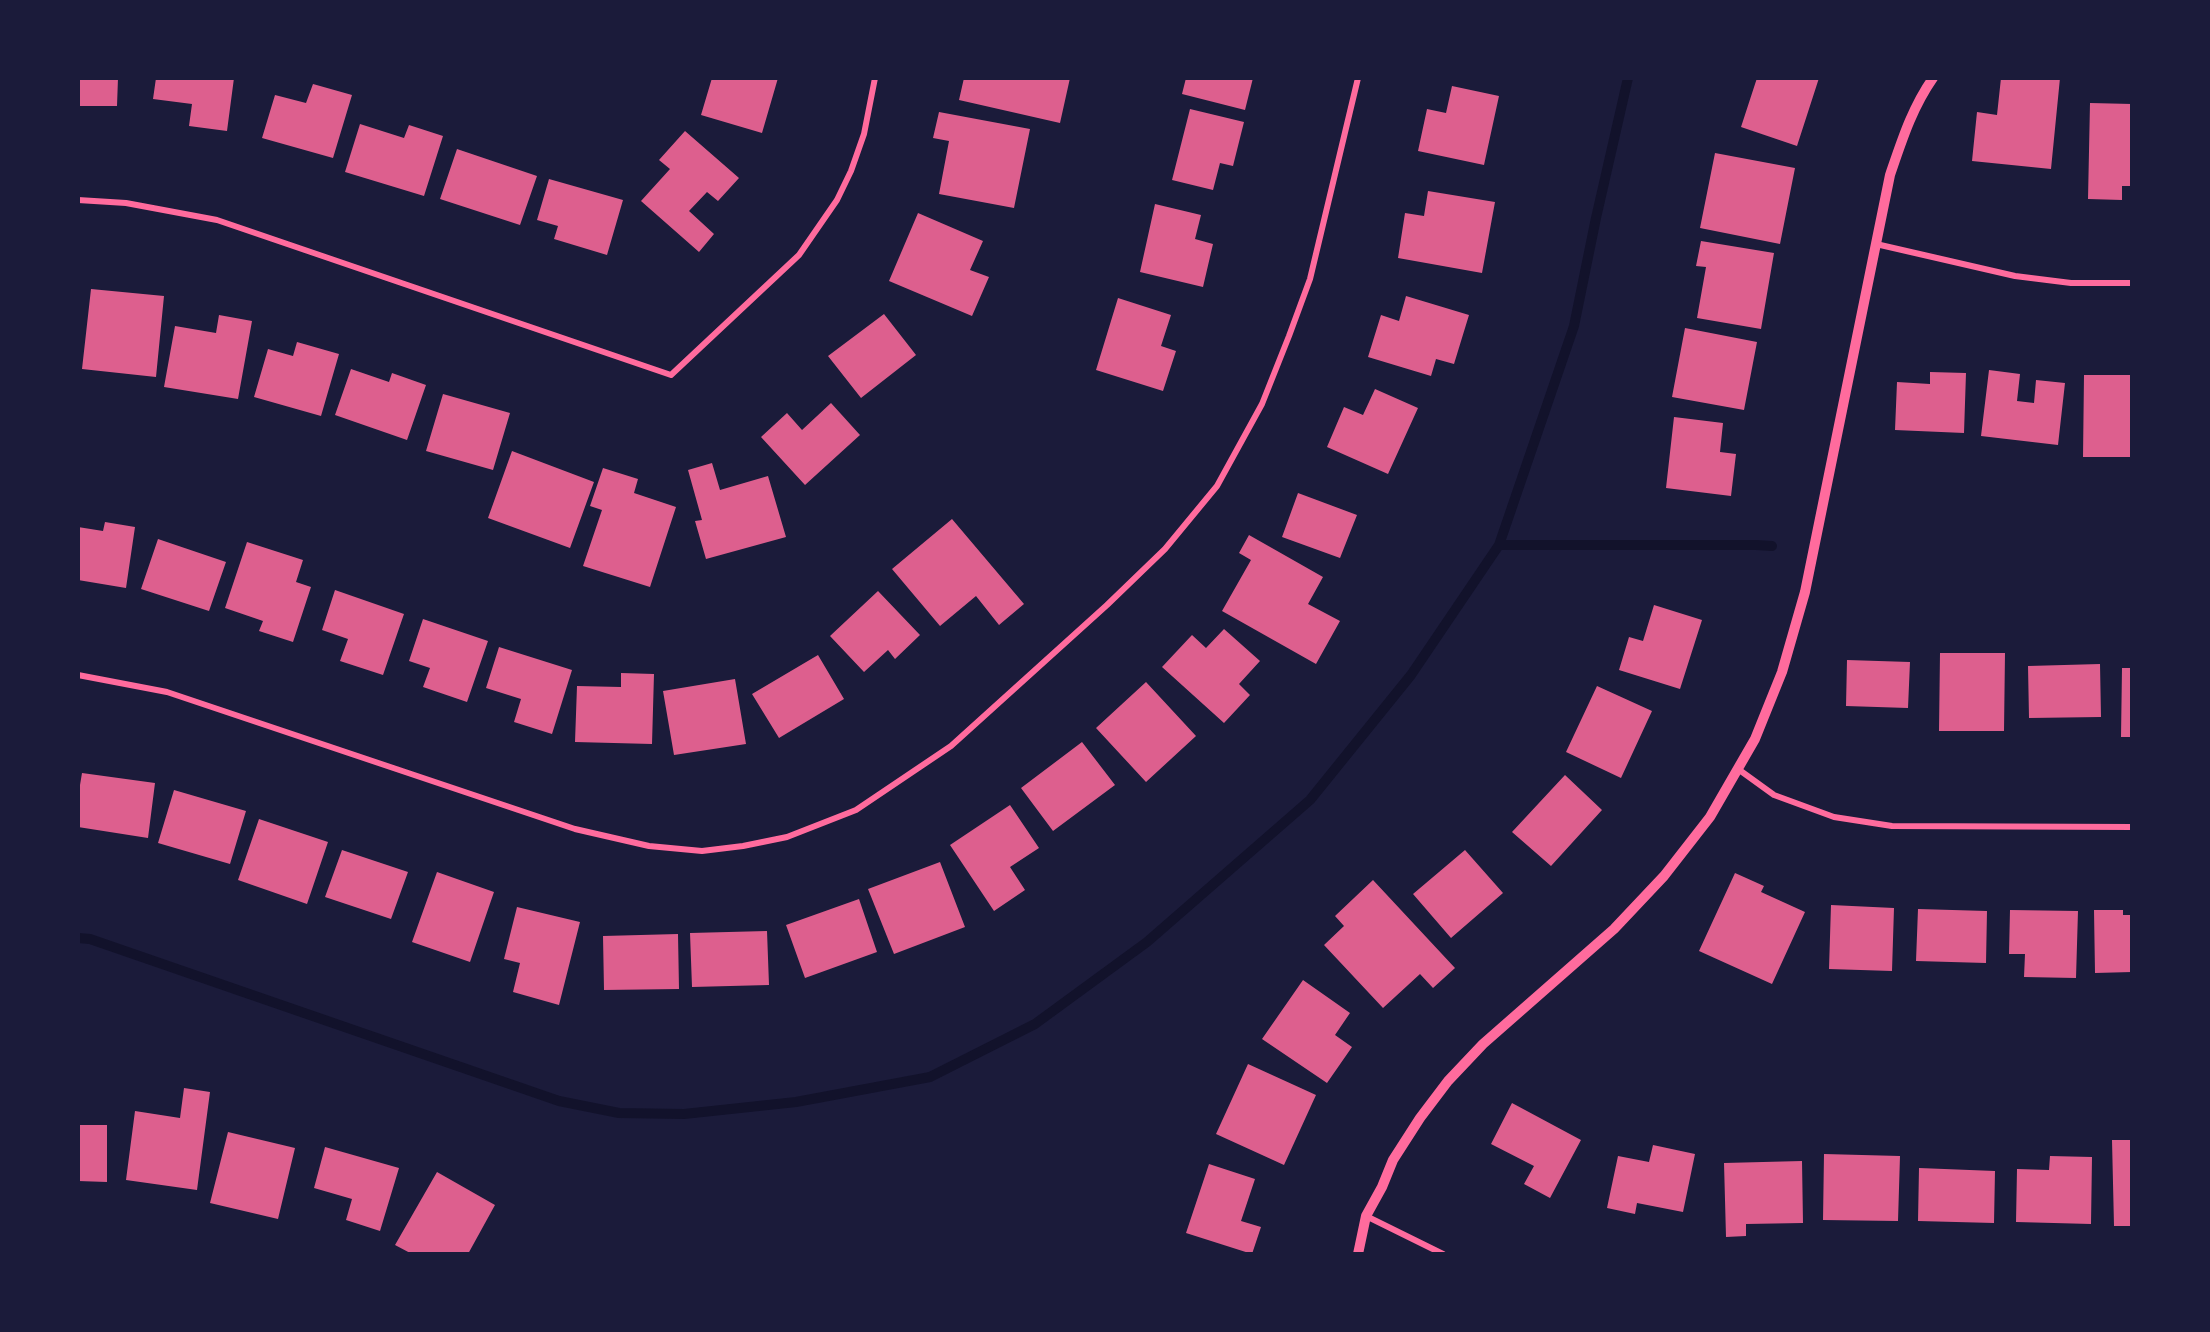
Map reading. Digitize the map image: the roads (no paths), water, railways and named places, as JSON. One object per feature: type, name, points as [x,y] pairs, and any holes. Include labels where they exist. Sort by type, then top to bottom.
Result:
[{"type":"street","points":[[78,200],[126,203],[217,220],[671,375],[799,255],[837,200],[851,171],[864,134],[875,78]]},
{"type":"street","points":[[78,675],[167,692],[574,829],[649,846],[702,851],[743,846],[787,837],[856,810],[960,738],[1107,605],[1165,549],[1217,486],[1262,404],[1310,279],[1358,78]]},
{"type":"street","points":[[1358,1254],[1366,1216],[1382,1187],[1393,1160],[1419,1118],[1448,1081],[1483,1044],[1614,929],[1664,876],[1710,817],[1755,739],[1782,672],[1805,592],[1890,175],[1907,123],[1933,78]]},
{"type":"street","points":[[1876,243],[2015,276],[2071,283],[2132,283]]},
{"type":"street","points":[[1738,769],[1774,795],[1834,817],[1892,826],[2132,827]]},
{"type":"street","points":[[1366,1216],[1443,1254]]},
{"type":"waterway","points":[[1499,545],[1574,326],[1628,78]]},
{"type":"waterway","points":[[78,938],[90,939],[559,1101],[619,1113],[684,1114],[796,1102],[930,1077],[1035,1024],[1147,942],[1310,800],[1411,675],[1499,545],[1772,546]]}]
